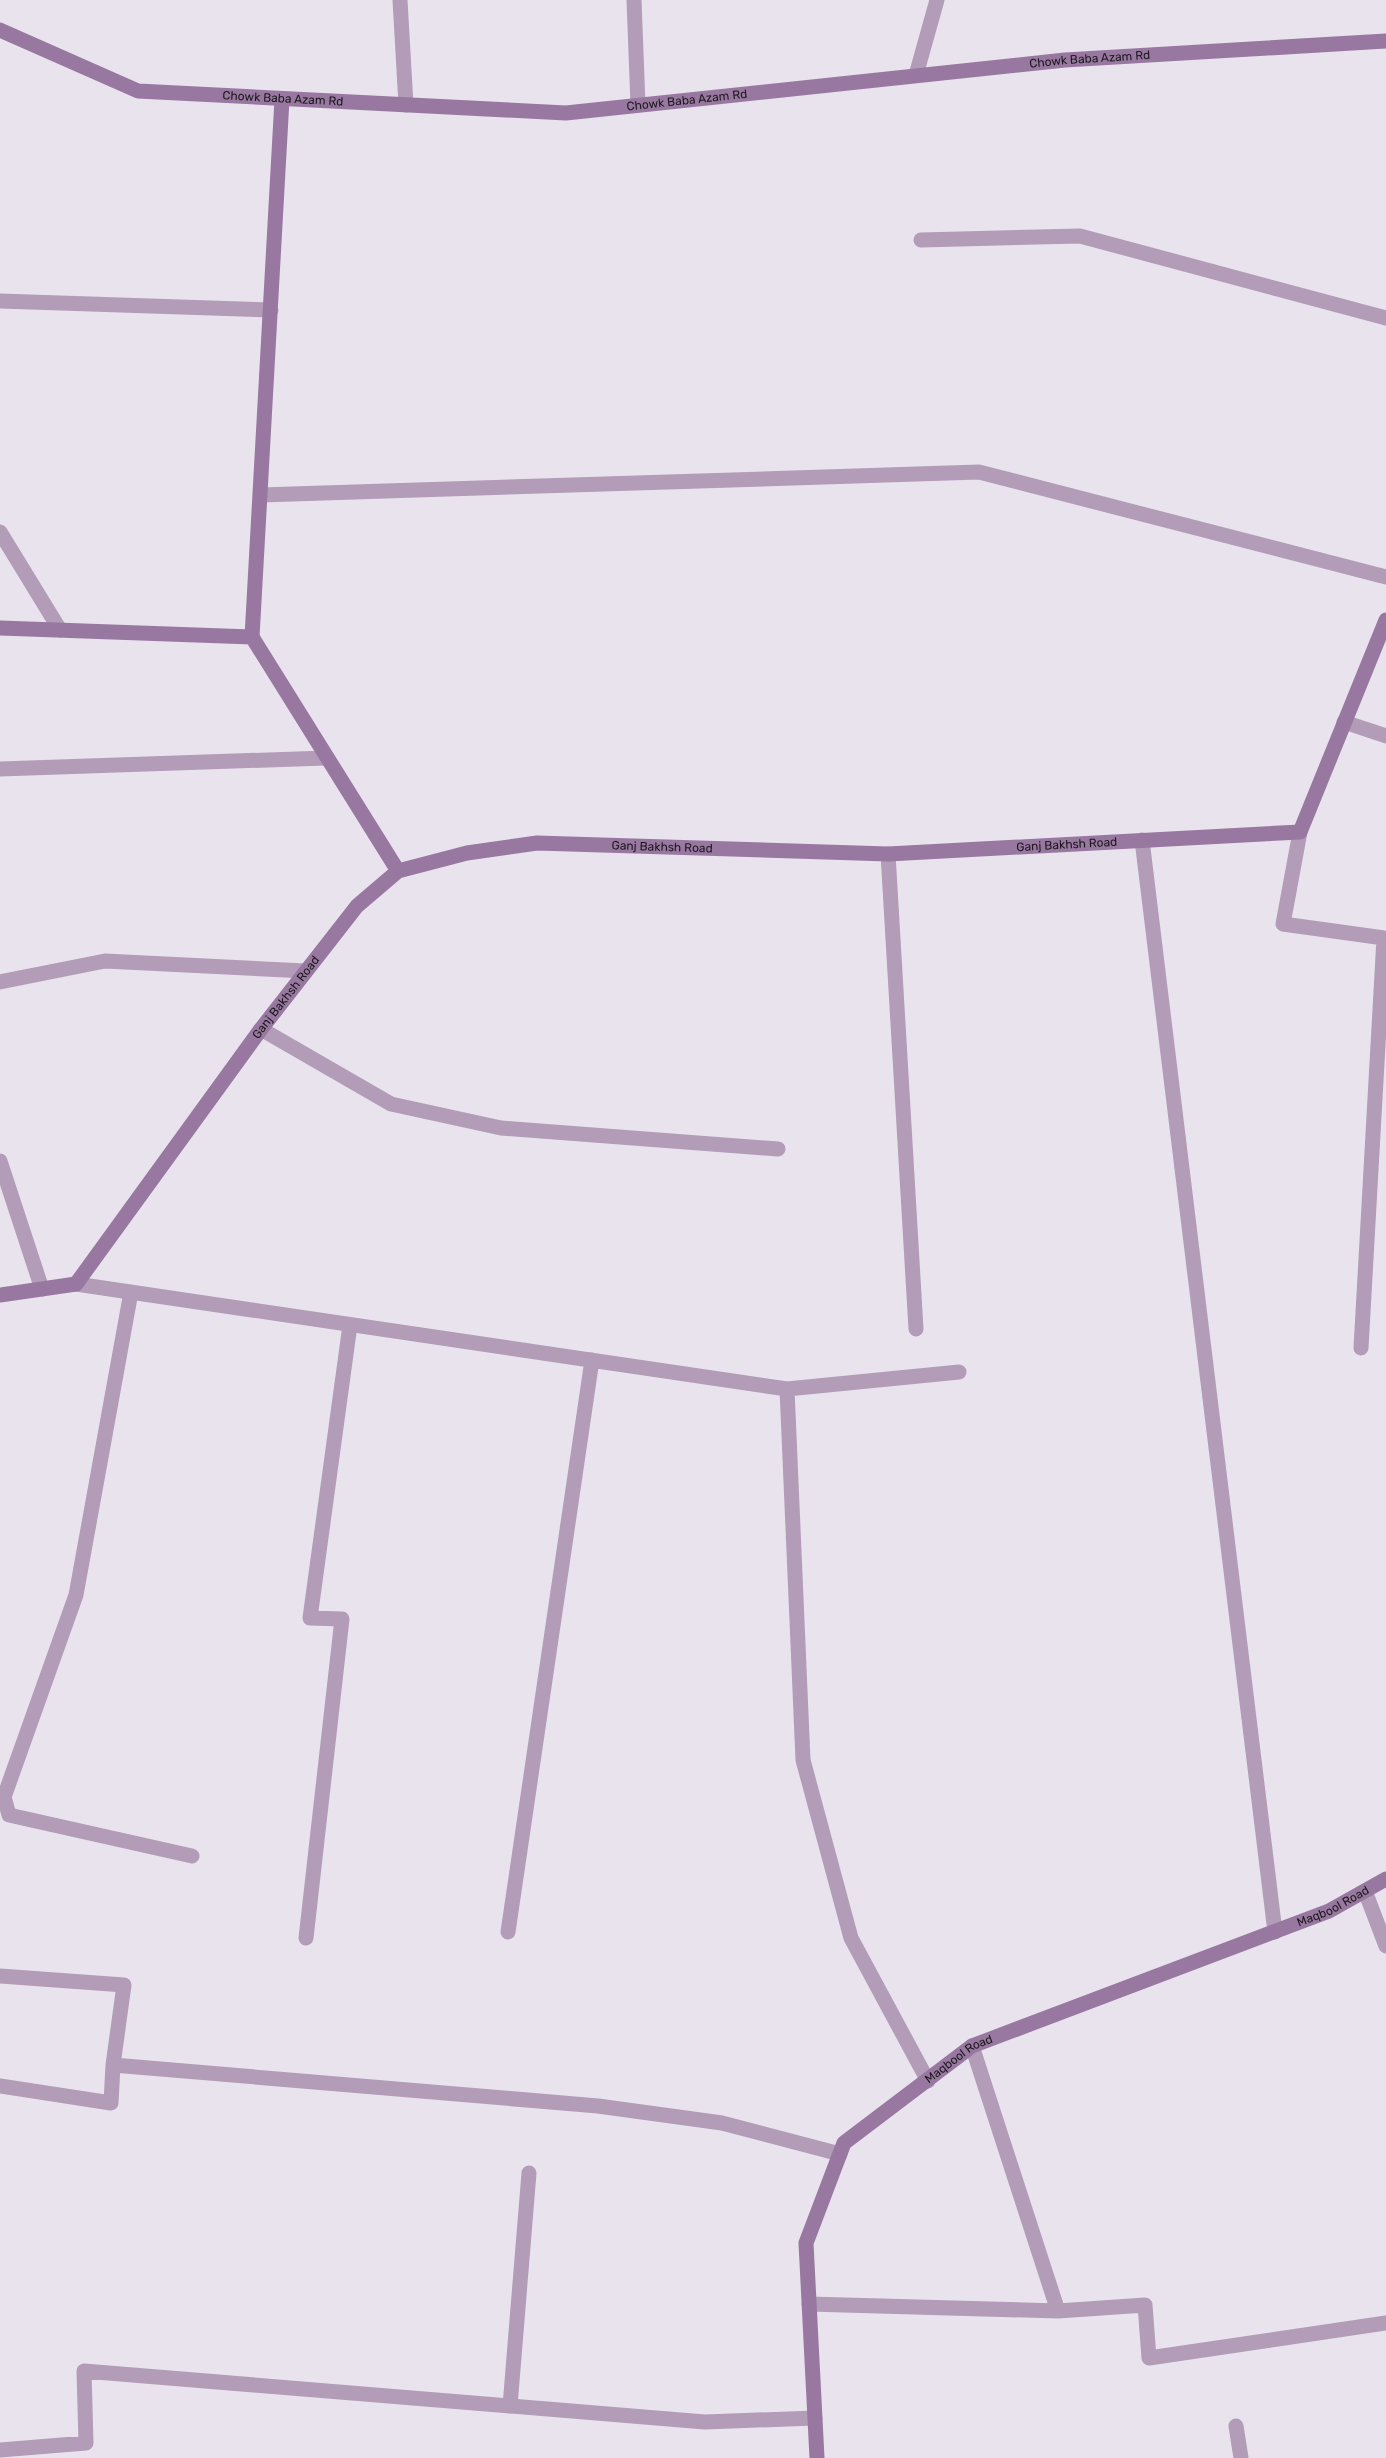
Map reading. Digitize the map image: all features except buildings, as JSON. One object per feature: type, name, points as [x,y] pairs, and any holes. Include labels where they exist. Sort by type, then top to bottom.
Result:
[{"type":"street","points":[[400,0],[406,105]]},
{"type":"street","points":[[634,0],[638,105]]},
{"type":"street","points":[[916,75],[937,0]]},
{"type":"street","name":"Chowk Baba Azam Rd","points":[[0,30],[138,91],[566,114],[1065,60],[1386,41]]},
{"type":"street","points":[[282,99],[252,637],[398,871]]},
{"type":"street","points":[[921,240],[1080,236],[1386,318]]},
{"type":"street","points":[[0,301],[271,310]]},
{"type":"street","points":[[261,495],[979,472],[1386,577]]},
{"type":"street","points":[[0,532],[60,630]]},
{"type":"street","points":[[1361,1348],[1384,938],[1282,924],[1300,832],[1386,620]]},
{"type":"street","points":[[0,628],[252,637]]},
{"type":"street","points":[[1344,722],[1386,736]]},
{"type":"street","points":[[0,769],[326,758]]},
{"type":"street","name":"Ganj Bakhsh Road","points":[[76,1284],[261,1029],[306,971],[357,906],[398,871],[467,853],[537,843],[597,843],[888,854],[1300,832]]},
{"type":"street","points":[[1142,840],[1275,1932]]},
{"type":"street","points":[[888,854],[916,1328]]},
{"type":"street","points":[[0,982],[105,961],[306,971]]},
{"type":"street","points":[[261,1029],[391,1104],[501,1128],[778,1149]]},
{"type":"street","points":[[0,1161],[42,1289]]},
{"type":"street","points":[[0,1295],[76,1284],[787,1389],[959,1372]]},
{"type":"street","points":[[131,1292],[76,1595],[4,1797],[9,1815],[192,1856]]},
{"type":"street","points":[[306,1938],[342,1619],[310,1618],[350,1325]]},
{"type":"street","points":[[508,1932],[592,1360]]},
{"type":"street","points":[[787,1389],[803,1760],[850,1938],[928,2080]]},
{"type":"street","name":"Maqbool Road","points":[[817,2458],[806,2243],[844,2143],[972,2046],[1329,1911],[1386,1879]]},
{"type":"street","points":[[1365,1891],[1386,1946]]},
{"type":"street","points":[[0,1976],[124,1985],[113,2065],[111,2103],[0,2086]]},
{"type":"street","points":[[972,2046],[1058,2311]]},
{"type":"street","points":[[113,2065],[598,2106],[722,2123],[840,2154]]},
{"type":"street","points":[[510,2406],[529,2173]]},
{"type":"street","points":[[809,2304],[1058,2311],[1146,2305],[1149,2358],[1386,2324]]},
{"type":"street","points":[[0,2450],[86,2443],[84,2371],[705,2422],[815,2418]]},
{"type":"street","points":[[1236,2426],[1241,2458]]}]
